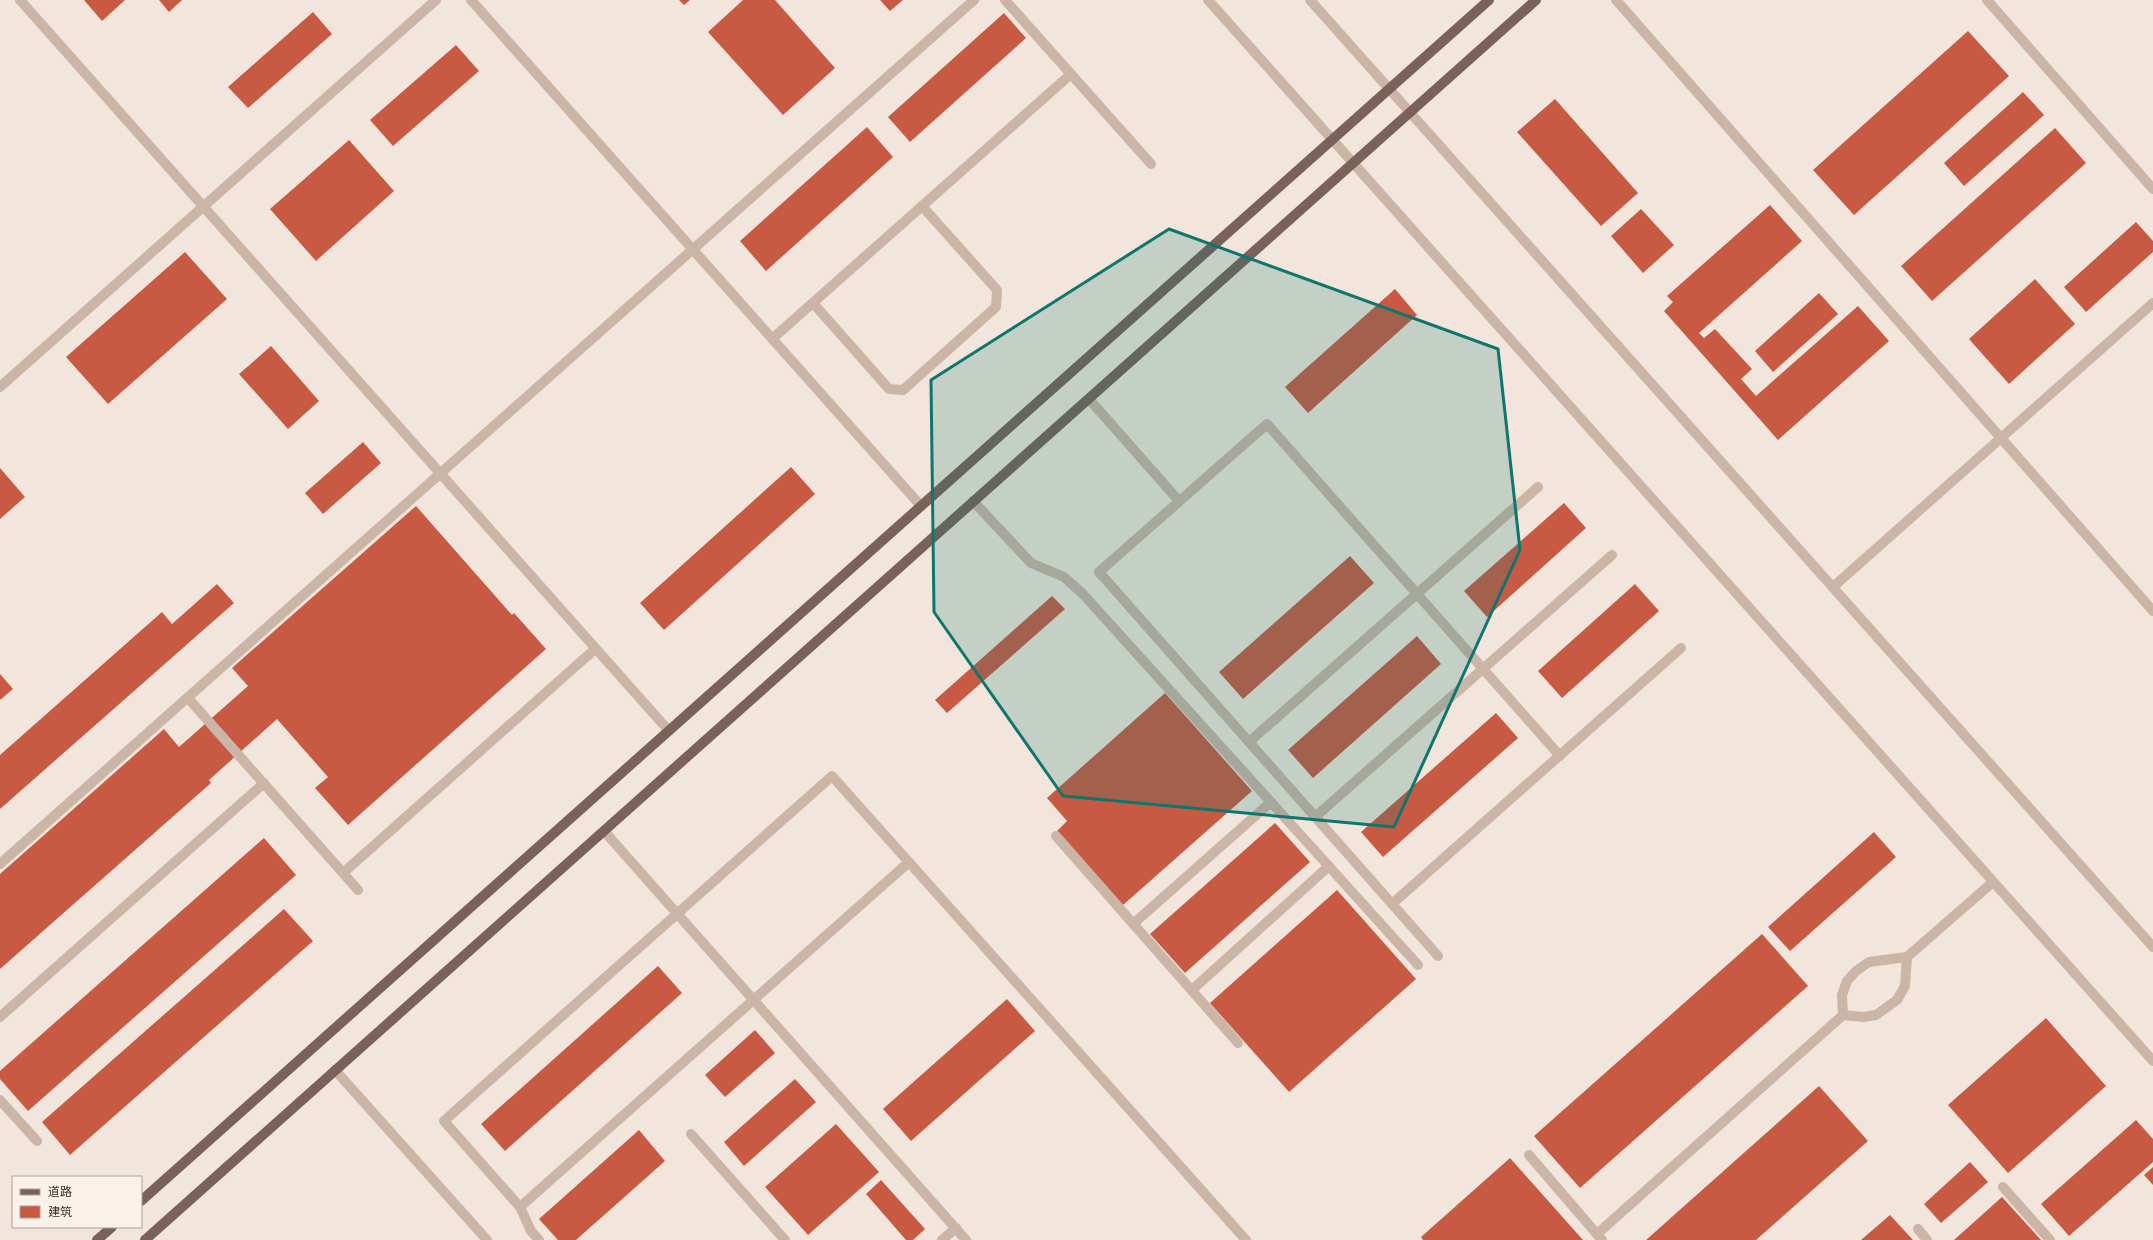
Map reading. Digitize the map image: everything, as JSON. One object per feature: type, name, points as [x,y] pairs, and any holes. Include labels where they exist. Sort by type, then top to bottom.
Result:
[{"type":"main road","points":[[142,1200],[1489,0]]},
{"type":"main road","points":[[145,1240],[1536,0]]},
{"type":"main road","points":[[97,1240],[111,1228]]},
{"type":"street","points":[[20,0],[669,731]]},
{"type":"street","points":[[0,387],[436,0]]},
{"type":"street","points":[[471,0],[921,506]]},
{"type":"street","points":[[0,864],[974,0]]},
{"type":"street","points":[[1005,0],[1151,164]]},
{"type":"street","points":[[1208,0],[2153,1061]]},
{"type":"street","points":[[1310,0],[2153,947]]},
{"type":"street","points":[[1616,0],[2153,612]]},
{"type":"street","points":[[1987,0],[2153,189]]},
{"type":"street","points":[[772,339],[1071,74]]},
{"type":"street","points":[[813,303],[889,389],[903,390],[996,307],[997,290],[922,206]]},
{"type":"street","points":[[1833,587],[2153,303]]},
{"type":"street","points":[[1089,399],[1179,501]]},
{"type":"street","points":[[1438,956],[1099,572],[1267,424],[1560,756]]},
{"type":"street","points":[[1249,742],[1538,487]]},
{"type":"street","points":[[973,501],[1031,563],[1064,577],[1082,593],[1418,965]]},
{"type":"street","points":[[1315,817],[1612,555]]},
{"type":"street","points":[[343,873],[595,648]]},
{"type":"street","points":[[1392,904],[1681,648]]},
{"type":"street","points":[[188,698],[358,890]]},
{"type":"street","points":[[539,1240],[531,1231],[520,1207],[444,1121],[832,776],[1246,1240]]},
{"type":"street","points":[[0,1017],[264,783]]},
{"type":"street","points":[[1133,924],[1271,802]]},
{"type":"street","points":[[604,831],[966,1240]]},
{"type":"street","points":[[1056,836],[1238,1043]]},
{"type":"street","points":[[520,1207],[909,862]]},
{"type":"street","points":[[1192,990],[1329,866]]},
{"type":"street","points":[[1843,1015],[1842,995],[1847,981],[1856,971],[1869,962],[1907,957],[1993,882]]},
{"type":"street","points":[[1529,1155],[1599,1237],[1843,1015],[1863,1017],[1876,1015],[1897,1000],[1905,986],[1907,957]]},
{"type":"street","points":[[335,1070],[487,1240]]},
{"type":"street","points":[[0,1100],[37,1141]]},
{"type":"street","points":[[691,1134],[785,1240]]},
{"type":"street","points":[[2003,1187],[2050,1240]]},
{"type":"street","points":[[942,1240],[956,1228]]},
{"type":"street","points":[[1918,1229],[1928,1240]]},
{"type":"highlighted area","points":[[1169,229],[1498,349],[1520,550],[1394,827],[1063,796],[934,612],[931,380]]},
{"type":"building","points":[[84,0],[125,0],[102,21]]},
{"type":"building","points":[[159,0],[182,0],[169,12]]},
{"type":"building","points":[[679,0],[690,0],[684,5]]},
{"type":"building","points":[[743,0],[775,0],[835,68],[783,115],[708,32]]},
{"type":"building","points":[[880,0],[903,0],[890,11]]},
{"type":"building","points":[[313,12],[332,34],[248,108],[228,87]]},
{"type":"building","points":[[1004,13],[1026,38],[910,142],[888,117]]},
{"type":"building","points":[[1968,31],[2009,76],[1854,215],[1813,170]]},
{"type":"building","points":[[456,45],[479,71],[393,146],[370,120]]},
{"type":"building","points":[[2023,92],[2044,115],[1964,186],[1944,163]]},
{"type":"building","points":[[1555,99],[1638,193],[1601,226],[1517,132]]},
{"type":"building","points":[[867,127],[893,157],[766,271],[740,241]]},
{"type":"building","points":[[2055,128],[2086,163],[1932,301],[1901,266]]},
{"type":"building","points":[[349,140],[394,191],[316,261],[270,209]]},
{"type":"building","points":[[1770,205],[1802,241],[1699,333],[1704,338],[1715,329],[1752,369],[1741,379],[1756,396],[1858,306],[1889,341],[1778,440],[1664,311],[1673,302],[1667,296]]},
{"type":"building","points":[[1641,209],[1674,245],[1643,273],[1611,236]]},
{"type":"building","points":[[2136,222],[2153,241],[2153,252],[2086,312],[2064,287]]},
{"type":"building","points":[[185,252],[227,299],[108,404],[66,357]]},
{"type":"building","points":[[2035,279],[2075,324],[2009,384],[1969,339]]},
{"type":"building","points":[[1395,289],[1417,315],[1308,413],[1285,387]]},
{"type":"building","points":[[1819,293],[1838,314],[1773,372],[1755,351]]},
{"type":"building","points":[[271,346],[319,401],[288,429],[239,374]]},
{"type":"building","points":[[363,442],[381,463],[323,514],[305,493]]},
{"type":"building","points":[[791,467],[815,494],[664,630],[640,603]]},
{"type":"building","points":[[0,468],[25,497],[0,519]]},
{"type":"building","points":[[1564,503],[1586,528],[1487,617],[1464,591]]},
{"type":"building","points":[[416,506],[512,615],[514,613],[546,649],[348,825],[315,788],[328,777],[277,719],[209,780],[211,783],[0,969],[0,874],[164,729],[179,747],[248,686],[232,668]]},
{"type":"building","points":[[1350,556],[1374,583],[1243,699],[1219,672]]},
{"type":"building","points":[[217,584],[234,603],[0,809],[0,755],[162,612],[172,624]]},
{"type":"building","points":[[1635,584],[1659,611],[1562,698],[1538,671]]},
{"type":"building","points":[[1052,596],[1065,609],[947,713],[935,700]]},
{"type":"building","points":[[1417,636],[1441,664],[1313,778],[1288,750]]},
{"type":"building","points":[[0,674],[13,689],[0,700]]},
{"type":"building","points":[[1165,693],[1252,791],[1123,905],[1057,831],[1067,821],[1047,798]]},
{"type":"building","points":[[1496,713],[1518,738],[1383,857],[1361,832]]},
{"type":"building","points":[[1275,823],[1310,862],[1185,973],[1150,934]]},
{"type":"building","points":[[1874,832],[1896,857],[1790,951],[1768,927]]},
{"type":"building","points":[[264,838],[296,875],[28,1111],[0,1079],[0,1071]]},
{"type":"building","points":[[1337,890],[1416,979],[1289,1092],[1210,1003]]},
{"type":"building","points":[[284,909],[313,941],[70,1155],[42,1122]]},
{"type":"building","points":[[1762,934],[1808,986],[1580,1188],[1534,1136]]},
{"type":"building","points":[[658,966],[682,993],[505,1151],[481,1124]]},
{"type":"building","points":[[1007,999],[1035,1031],[911,1141],[883,1109]]},
{"type":"building","points":[[2046,1018],[2106,1086],[2008,1173],[1948,1105]]},
{"type":"building","points":[[755,1030],[775,1053],[725,1097],[705,1075]]},
{"type":"building","points":[[795,1079],[816,1102],[744,1166],[724,1142]]},
{"type":"building","points":[[1819,1086],[1868,1141],[1756,1240],[1646,1240]]},
{"type":"building","points":[[2136,1120],[2153,1139],[2153,1162],[2069,1236],[2041,1204]]},
{"type":"building","points":[[836,1124],[879,1172],[808,1235],[765,1187]]},
{"type":"building","points":[[639,1130],[665,1161],[576,1240],[558,1240],[539,1219]]},
{"type":"building","points":[[1510,1158],[1583,1240],[1423,1240],[1421,1237]]},
{"type":"building","points":[[1970,1162],[1988,1182],[1941,1223],[1924,1204]]},
{"type":"building","points":[[2153,1167],[2153,1185],[2144,1175]]},
{"type":"building","points":[[881,1180],[925,1229],[913,1240],[906,1240],[866,1194]]},
{"type":"building","points":[[2002,1197],[2041,1240],[1954,1240]]},
{"type":"building","points":[[1890,1215],[1913,1240],[1861,1240]]}]
